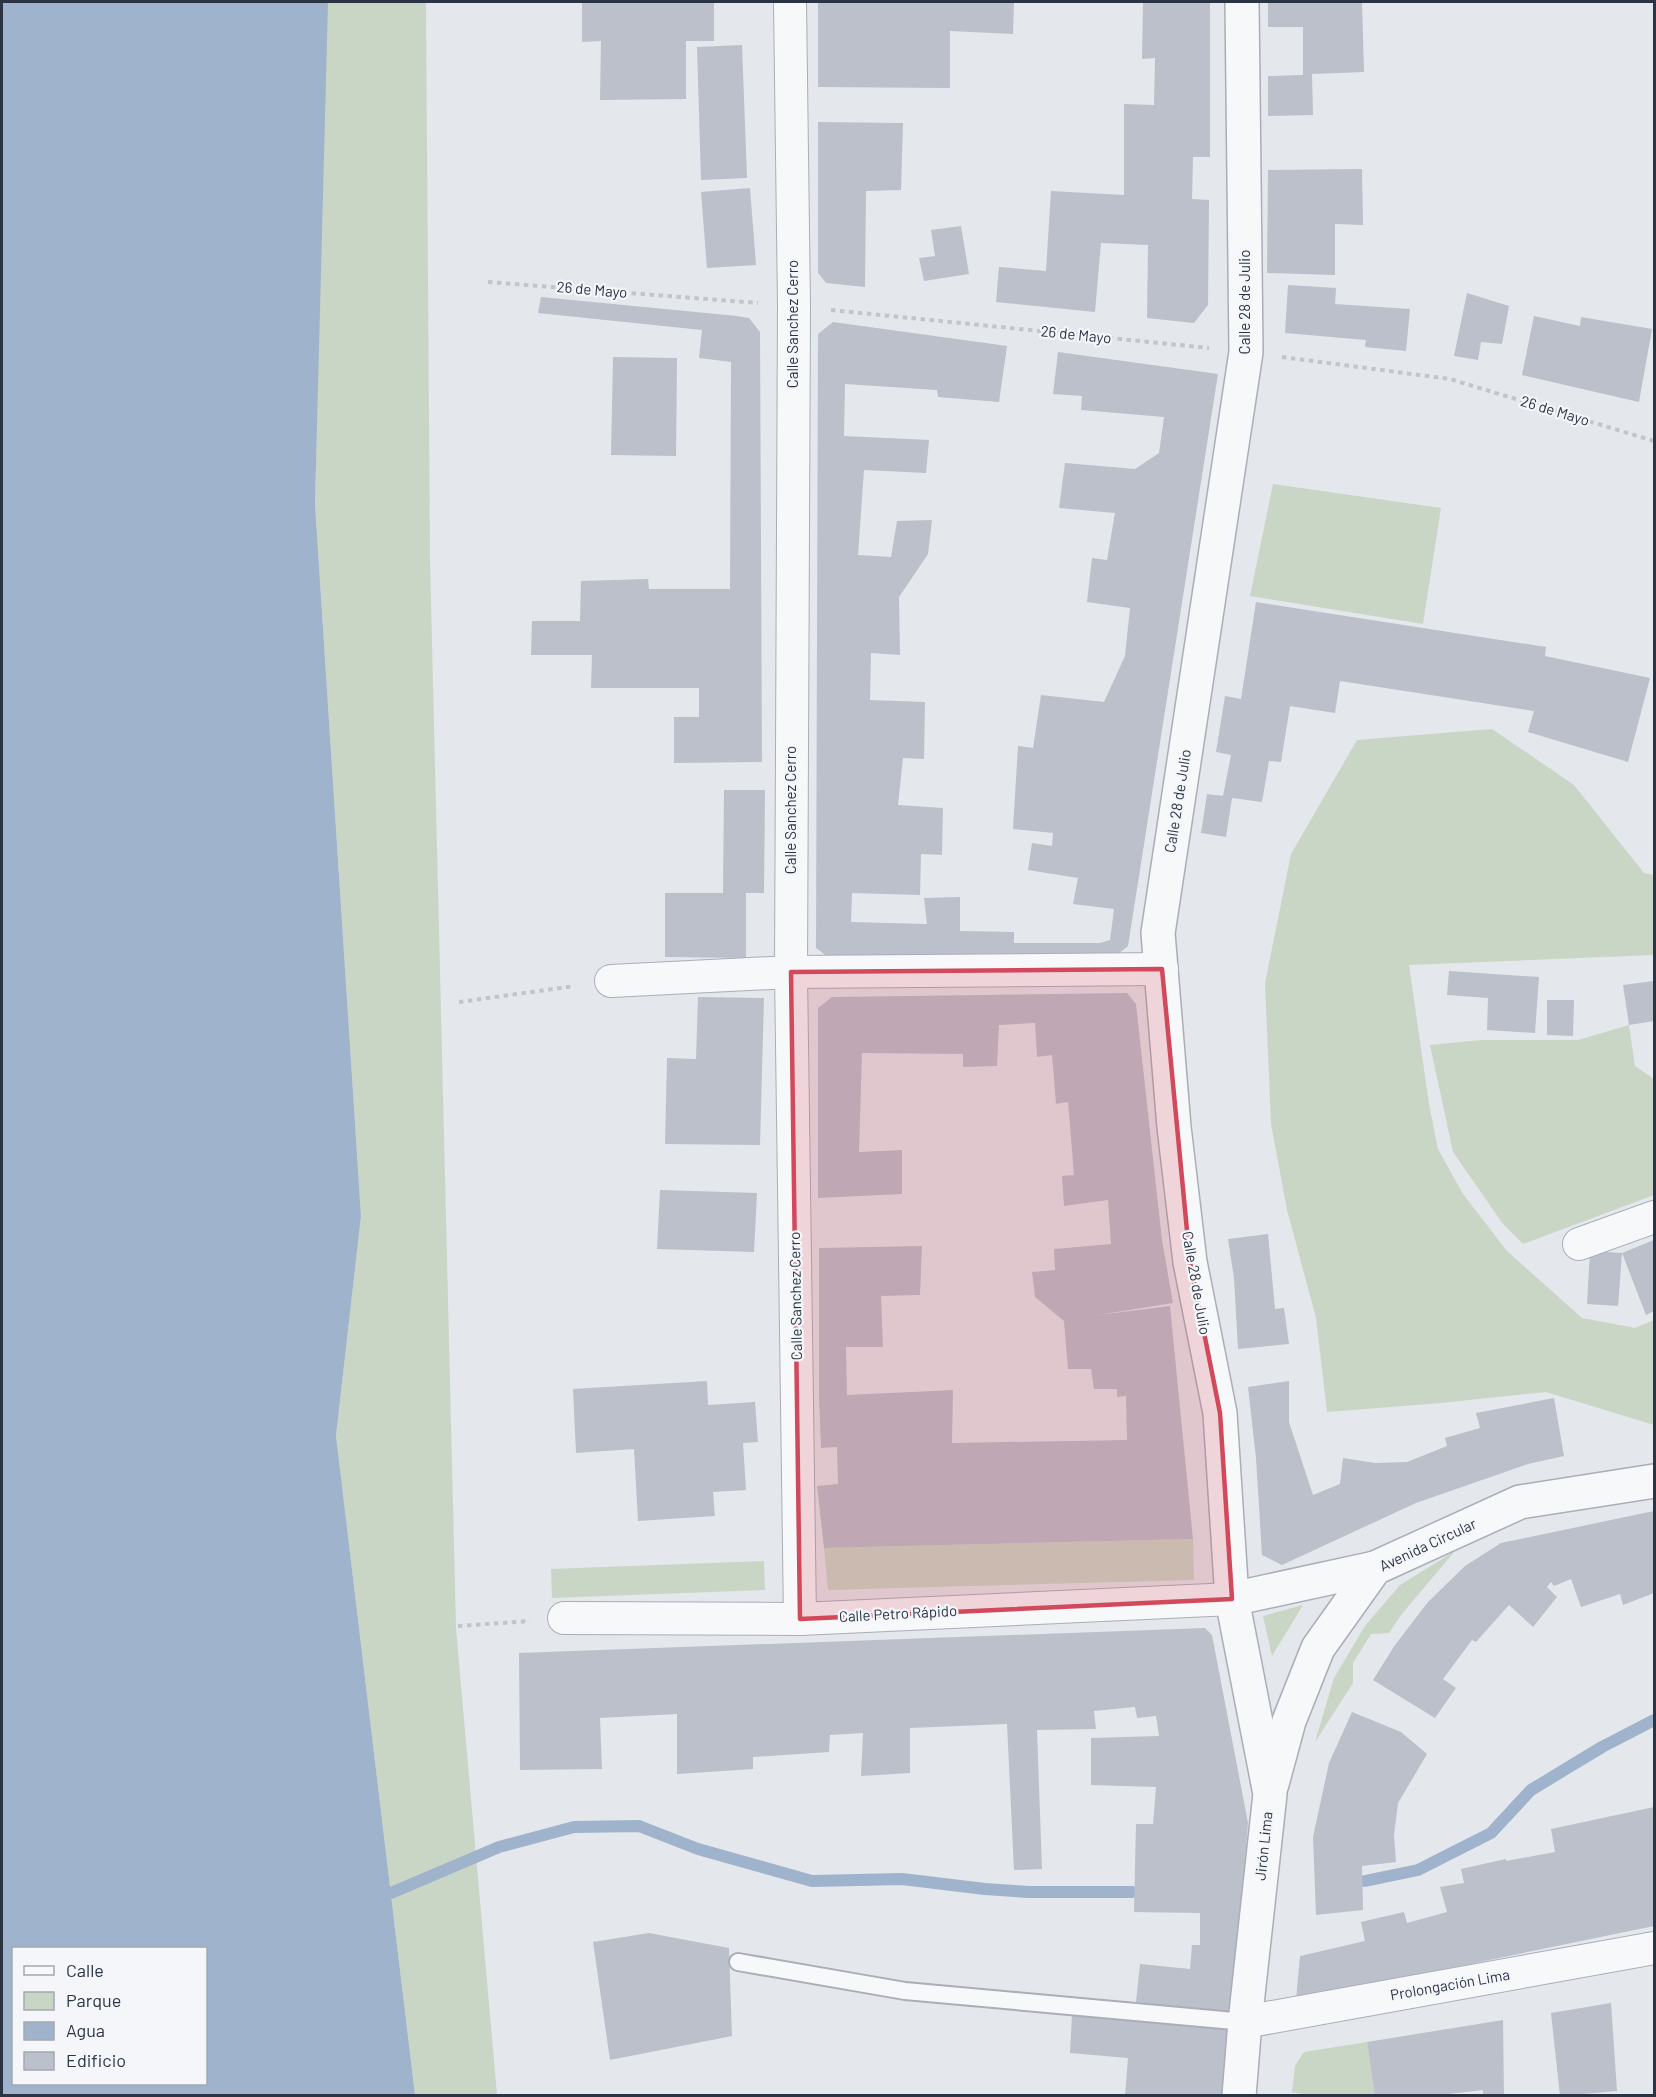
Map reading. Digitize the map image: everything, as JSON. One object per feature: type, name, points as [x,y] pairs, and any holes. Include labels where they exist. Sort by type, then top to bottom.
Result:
[{"type":"street","name":"Calle Sanchez Cerro","points":[[790,2],[794,306],[791,972],[801,1619]]},
{"type":"street","name":"Calle 28 de Julio","points":[[1232,1599],[1220,1413],[1190,1262],[1174,1127],[1158,933],[1246,352],[1242,2]]},
{"type":"street","points":[[611,981],[791,972],[1162,969]]},
{"type":"street","points":[[1579,1244],[1654,1217]]},
{"type":"street","name":"Avenida Circular","points":[[1269,1794],[1289,1721],[1318,1648],[1375,1568],[1520,1502],[1654,1481]]},
{"type":"street","points":[[1232,1599],[1375,1568]]},
{"type":"street","name":"Calle Petro Rápido","points":[[564,1618],[801,1619],[1232,1599]]},
{"type":"street","name":"Jirón Lima","points":[[1232,1599],[1269,1794],[1239,2096]]},
{"type":"street","name":"Prolongación Lima","points":[[1245,2022],[1654,1948]]},
{"type":"lane","points":[[738,1962],[904,1991],[1245,2022]]},
{"type":"path","name":"26 de Mayo","points":[[488,282],[794,306],[1246,352],[1449,379],[1654,441]]},
{"type":"path","points":[[459,1002],[611,981]]},
{"type":"path","points":[[458,1626],[564,1618]]},
{"type":"highlighted area","points":[[1162,969],[1190,1262],[1220,1413],[1232,1599],[800,1619],[791,972]]},
{"type":"green space","points":[[326,2],[426,2],[430,560],[456,1628],[497,2095],[415,2095],[336,1436],[361,1216],[315,504]]},
{"type":"green space","points":[[1273,484],[1441,508],[1423,624],[1250,596]]},
{"type":"green space","points":[[1492,729],[1574,785],[1644,873],[1654,875],[1654,955],[1409,965],[1429,1104],[1438,1149],[1463,1194],[1507,1251],[1582,1318],[1635,1328],[1654,1320],[1654,1425],[1546,1392],[1327,1412],[1316,1318],[1287,1210],[1271,1124],[1265,983],[1291,854],[1357,740]]},
{"type":"green space","points":[[1629,1025],[1635,1066],[1654,1079],[1654,1195],[1523,1244],[1503,1224],[1453,1152],[1430,1045],[1482,1040],[1578,1040]]},
{"type":"green space","points":[[1193,1539],[1194,1580],[828,1590],[824,1548]]},
{"type":"green space","points":[[1455,1551],[1401,1615],[1389,1633],[1371,1634],[1353,1663],[1353,1683],[1315,1742],[1334,1678],[1365,1626],[1400,1585]]},
{"type":"green space","points":[[764,1561],[765,1590],[552,1598],[551,1569]]},
{"type":"green space","points":[[1303,1605],[1272,1656],[1263,1616]]},
{"type":"green space","points":[[1367,2042],[1375,2095],[1311,2096],[1292,2092],[1295,2066],[1304,2052]]},
{"type":"water","points":[[2,2],[328,2],[315,504],[361,1216],[336,1436],[415,2095],[2,2095]]},
{"type":"building","points":[[582,2],[714,2],[714,41],[686,41],[686,99],[600,100],[601,41],[582,42]]},
{"type":"building","points":[[818,2],[1014,2],[1013,34],[950,31],[950,88],[818,87]]},
{"type":"building","points":[[1143,2],[1210,2],[1210,157],[1193,157],[1192,199],[1209,200],[1208,305],[1194,323],[1147,318],[1148,245],[1101,243],[1095,312],[996,302],[999,267],[1046,271],[1051,191],[1124,195],[1124,104],[1154,105],[1155,58],[1142,59]]},
{"type":"building","points":[[1268,2],[1362,2],[1364,72],[1312,74],[1313,115],[1268,116],[1268,76],[1303,75],[1303,27],[1268,27]]},
{"type":"building","points":[[742,45],[747,178],[701,180],[697,47]]},
{"type":"building","points":[[818,122],[903,123],[901,190],[866,191],[865,287],[826,283],[818,273]]},
{"type":"building","points":[[1362,169],[1363,225],[1335,224],[1335,275],[1267,273],[1268,170]]},
{"type":"building","points":[[750,188],[756,265],[707,268],[701,192]]},
{"type":"building","points":[[961,226],[969,274],[924,281],[919,258],[935,256],[931,230]]},
{"type":"building","points":[[1288,285],[1336,288],[1335,304],[1410,309],[1406,351],[1365,347],[1366,340],[1285,333]]},
{"type":"building","points":[[1467,293],[1509,306],[1502,344],[1481,342],[1478,360],[1454,356]]},
{"type":"building","points":[[541,297],[737,316],[749,318],[760,332],[762,762],[674,763],[674,717],[699,717],[699,688],[591,688],[592,655],[531,655],[532,621],[580,621],[581,581],[648,579],[649,589],[730,589],[731,362],[699,358],[702,330],[538,313]]},
{"type":"building","points":[[1534,316],[1580,326],[1581,317],[1652,329],[1639,402],[1522,375]]},
{"type":"building","points":[[833,322],[1007,346],[999,402],[938,397],[937,390],[845,384],[844,436],[929,440],[926,473],[864,470],[858,555],[891,557],[897,521],[932,520],[928,554],[899,597],[900,655],[871,653],[870,700],[925,702],[924,759],[903,758],[898,805],[943,808],[942,855],[921,854],[920,895],[852,893],[851,922],[927,924],[924,898],[960,897],[960,931],[1014,932],[1014,943],[1100,943],[1110,940],[1114,909],[1073,904],[1078,878],[1028,870],[1032,843],[1052,846],[1053,833],[1013,829],[1018,746],[1033,748],[1041,695],[1104,702],[1125,656],[1130,608],[1087,602],[1092,558],[1107,560],[1115,513],[1059,508],[1065,463],[1135,469],[1159,453],[1164,417],[1081,410],[1082,396],[1053,394],[1058,352],[1218,374],[1128,946],[1113,958],[836,963],[816,948],[818,334]]},
{"type":"building","points":[[613,357],[677,358],[676,456],[611,455]]},
{"type":"building","points":[[1256,602],[1546,647],[1545,656],[1650,678],[1628,762],[1528,732],[1534,711],[1340,681],[1335,713],[1290,706],[1281,762],[1269,761],[1262,802],[1232,798],[1226,837],[1201,833],[1207,794],[1223,796],[1231,755],[1216,752],[1225,696],[1241,699]]},
{"type":"building","points":[[724,790],[765,790],[764,893],[746,893],[746,958],[665,957],[665,893],[723,893]]},
{"type":"building","points":[[1449,971],[1539,977],[1535,1033],[1487,1030],[1488,998],[1447,995]]},
{"type":"building","points":[[1654,981],[1654,1021],[1629,1025],[1623,985]]},
{"type":"building","points":[[1127,993],[1136,1004],[1162,1240],[1173,1303],[1098,1315],[1170,1306],[1193,1539],[824,1548],[817,1486],[838,1484],[837,1447],[821,1448],[819,1248],[922,1246],[920,1295],[881,1296],[883,1347],[846,1347],[847,1395],[953,1390],[952,1443],[1127,1440],[1126,1396],[1117,1397],[1117,1389],[1094,1389],[1091,1369],[1068,1369],[1064,1321],[1035,1297],[1032,1272],[1055,1270],[1054,1249],[1111,1244],[1108,1200],[1064,1206],[1062,1176],[1074,1175],[1068,1102],[1056,1104],[1052,1055],[1037,1057],[1035,1023],[999,1025],[997,1066],[963,1067],[963,1054],[862,1053],[859,1152],[902,1150],[902,1194],[818,1198],[818,1008],[832,997]]},
{"type":"building","points":[[698,997],[764,998],[760,1145],[665,1144],[667,1058],[696,1059]]},
{"type":"building","points":[[1547,1000],[1574,1000],[1573,1036],[1547,1035]]},
{"type":"building","points":[[660,1190],[757,1193],[754,1252],[657,1249]]},
{"type":"building","points":[[1268,1234],[1275,1309],[1284,1308],[1289,1344],[1238,1349],[1234,1278],[1228,1239]]},
{"type":"building","points":[[1654,1240],[1654,1311],[1646,1315],[1622,1253]]},
{"type":"building","points":[[1590,1251],[1622,1253],[1618,1306],[1587,1304]]},
{"type":"building","points":[[707,1381],[708,1405],[755,1402],[758,1442],[743,1443],[746,1490],[713,1492],[715,1516],[638,1521],[634,1449],[576,1453],[573,1389]]},
{"type":"building","points":[[1289,1381],[1289,1422],[1313,1495],[1340,1484],[1343,1458],[1375,1463],[1407,1462],[1447,1446],[1445,1438],[1480,1428],[1476,1413],[1554,1398],[1564,1456],[1528,1464],[1416,1503],[1282,1565],[1262,1555],[1256,1458],[1248,1387]]},
{"type":"building","points":[[1654,1511],[1654,1593],[1623,1605],[1620,1594],[1581,1607],[1571,1579],[1554,1586],[1551,1582],[1547,1587],[1557,1597],[1533,1627],[1509,1605],[1476,1642],[1472,1640],[1443,1679],[1456,1688],[1435,1718],[1373,1680],[1395,1645],[1428,1602],[1465,1566],[1501,1543]]},
{"type":"building","points":[[1205,1628],[1212,1635],[1248,1823],[1233,2013],[1136,2002],[1140,1964],[1190,1969],[1192,1945],[1200,1945],[1200,1913],[1134,1912],[1136,1824],[1153,1824],[1156,1787],[1091,1785],[1091,1738],[1159,1736],[1156,1716],[1137,1718],[1135,1707],[1094,1711],[1096,1729],[1037,1730],[1042,1869],[1014,1870],[1007,1724],[910,1728],[910,1773],[861,1776],[863,1733],[830,1735],[829,1752],[753,1757],[753,1769],[677,1774],[677,1714],[600,1718],[602,1769],[520,1770],[519,1653]]},
{"type":"building","points":[[1352,1712],[1401,1732],[1427,1754],[1398,1803],[1394,1835],[1396,1862],[1362,1866],[1363,1910],[1316,1915],[1313,1837],[1329,1763]]},
{"type":"building","points":[[1654,1807],[1654,1926],[1296,2000],[1300,1956],[1365,1941],[1361,1922],[1404,1912],[1407,1923],[1447,1912],[1440,1887],[1464,1883],[1461,1869],[1506,1859],[1506,1861],[1555,1852],[1551,1829]]},
{"type":"building","points":[[649,1933],[729,1948],[732,2036],[610,2060],[593,1942]]},
{"type":"building","points":[[1611,2003],[1617,2091],[1560,2096],[1551,2013]]},
{"type":"building","points":[[1072,2015],[1232,2026],[1226,2096],[1125,2096],[1128,2058],[1070,2053]]},
{"type":"building","points":[[1503,2020],[1504,2096],[1483,2096],[1483,2090],[1448,2094],[1449,2096],[1375,2096],[1367,2042]]},
{"type":"waterway","points":[[1365,1881],[1418,1870],[1491,1833],[1531,1790],[1602,1747],[1654,1720]]},
{"type":"waterway","points":[[377,1896],[391,1893],[499,1847],[574,1827],[639,1826],[698,1849],[812,1881],[902,1879],[1029,1892],[1132,1892]]}]
